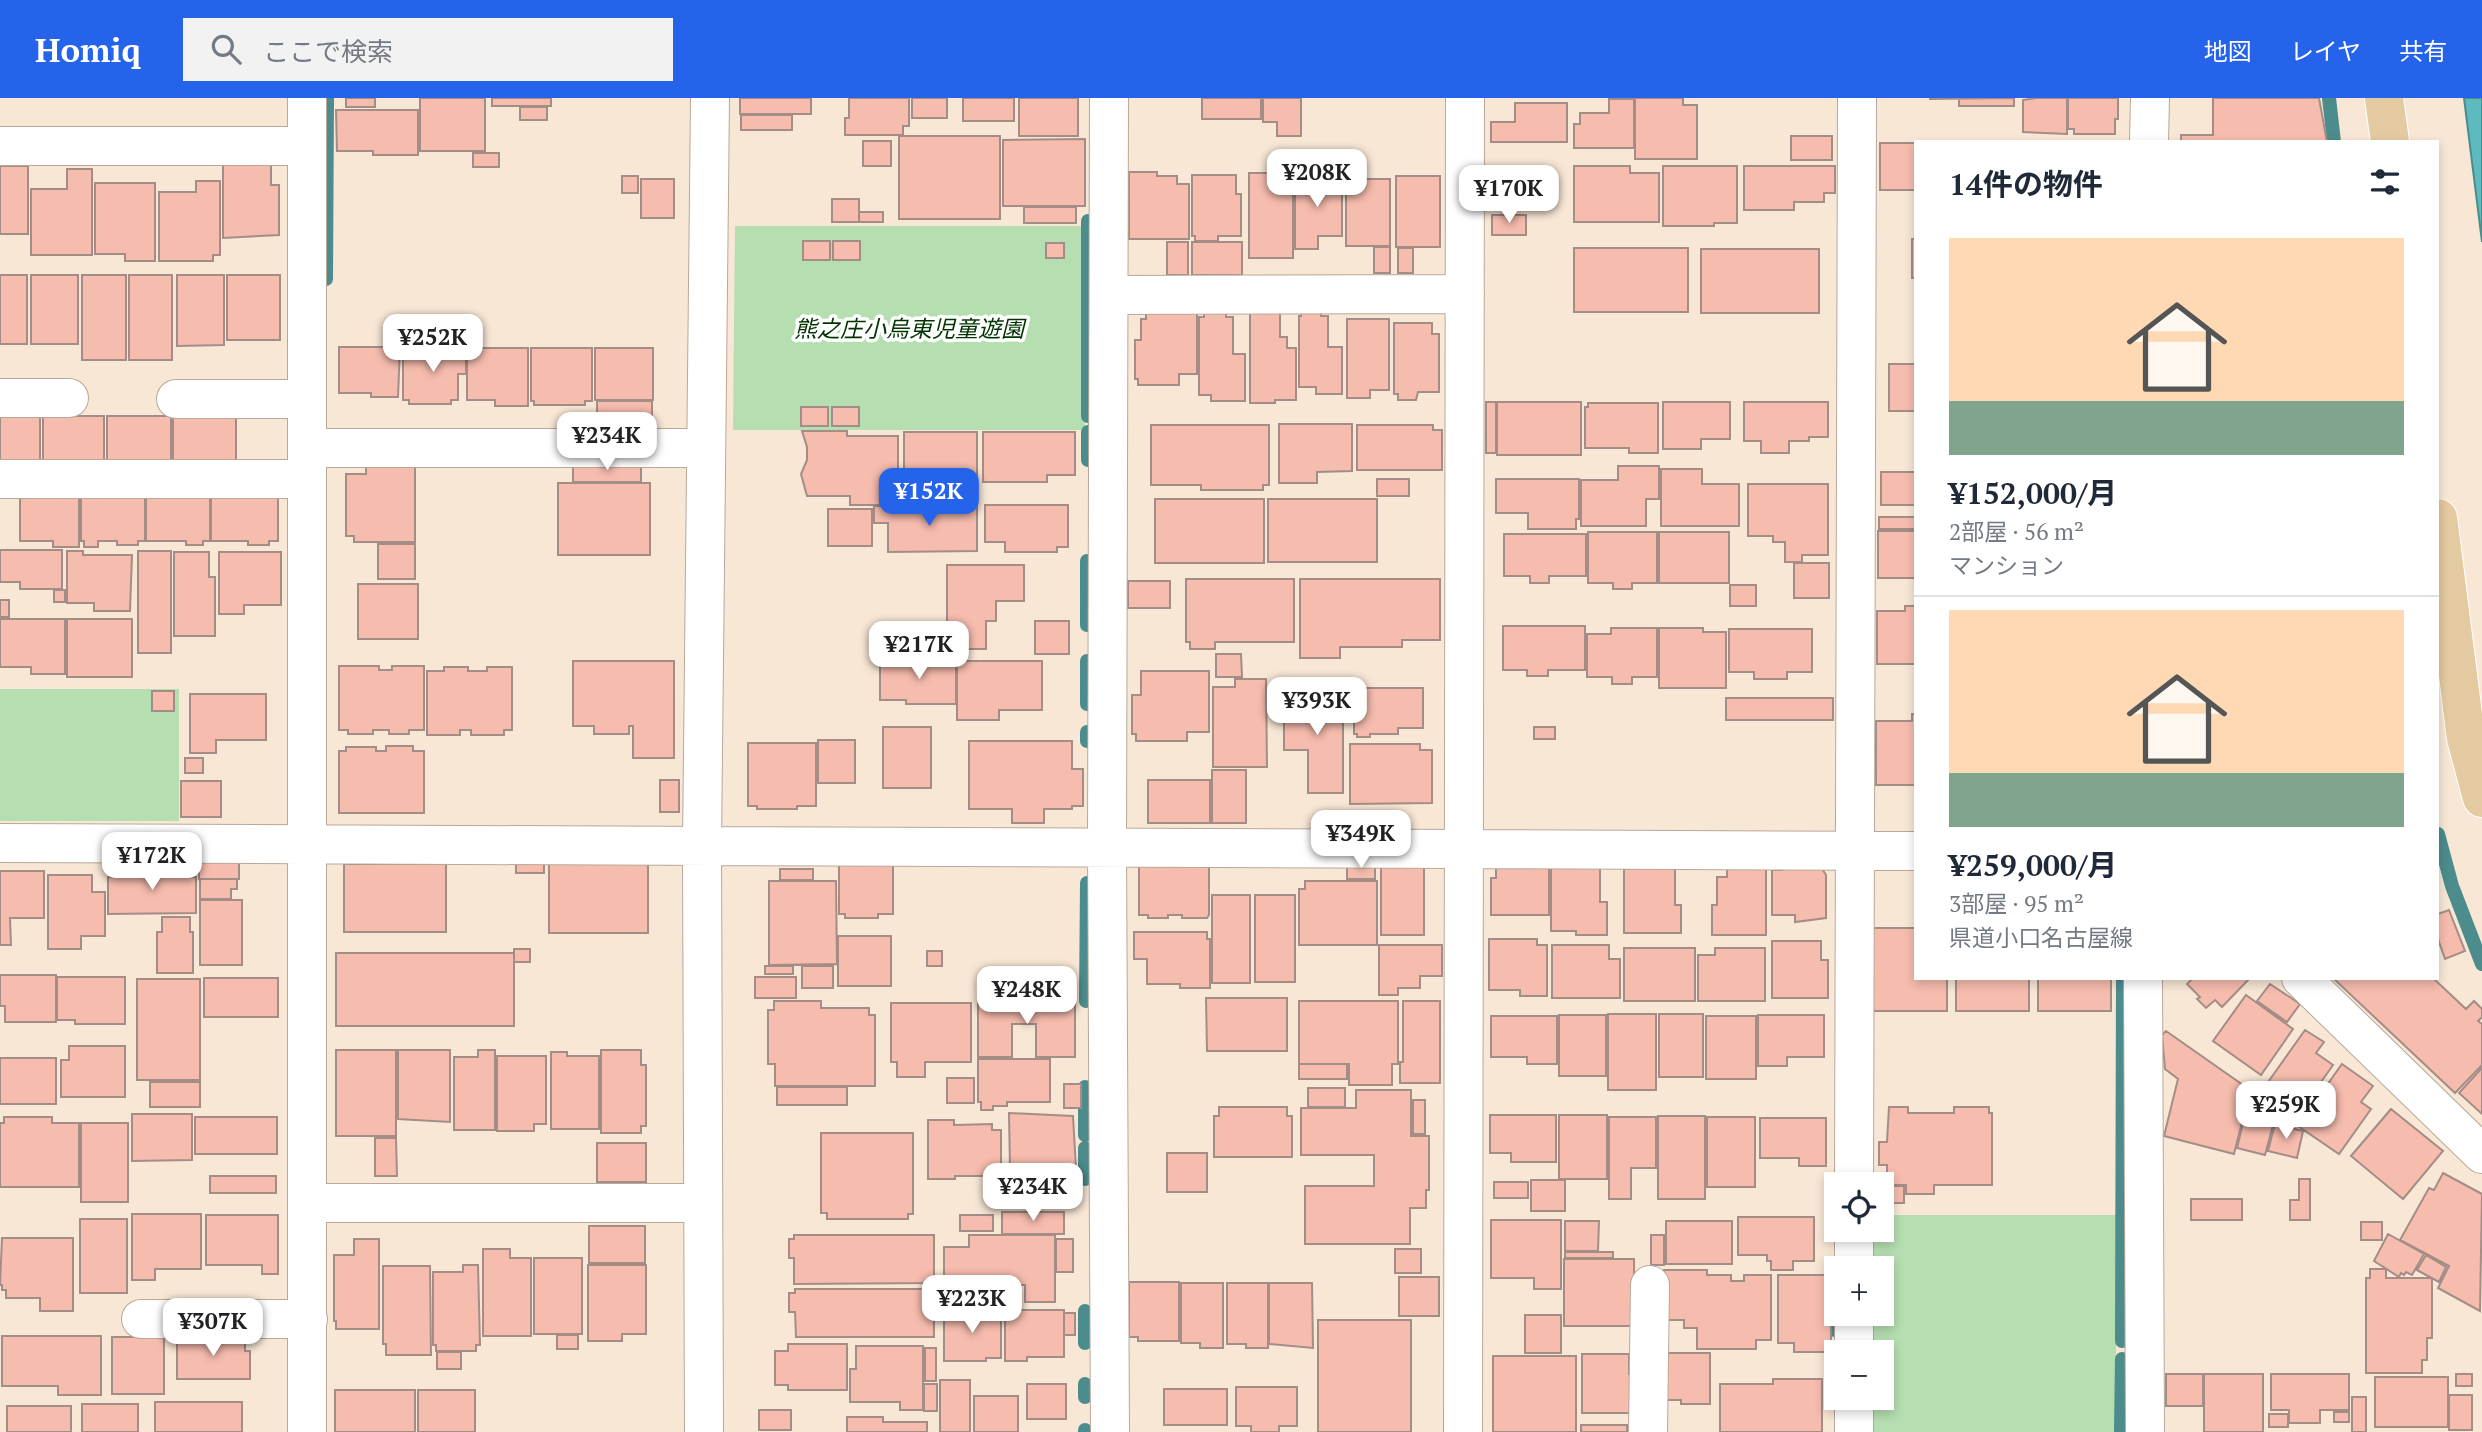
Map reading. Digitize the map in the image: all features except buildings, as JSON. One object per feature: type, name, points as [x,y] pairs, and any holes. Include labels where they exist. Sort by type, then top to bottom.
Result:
[{"type":"main road","points":[[2384,98],[2390,140]]},
{"type":"main road","points":[[2439,526],[2466,738],[2482,798]]},
{"type":"street","points":[[307,98],[307,1432]]},
{"type":"street","points":[[704,1432],[702,846],[710,98]]},
{"type":"street","points":[[1109,98],[1107,847],[1110,1432]]},
{"type":"street","points":[[1463,1432],[1465,98]]},
{"type":"street","points":[[1854,1172],[1857,98]]},
{"type":"street","points":[[2149,140],[2150,98]]},
{"type":"street","points":[[0,146],[307,146]]},
{"type":"street","points":[[1109,295],[1465,294]]},
{"type":"street","points":[[0,398],[69,398]]},
{"type":"street","points":[[176,399],[307,399]]},
{"type":"street","points":[[0,480],[706,448]]},
{"type":"street","points":[[0,843],[1914,851]]},
{"type":"street","points":[[2143,980],[2145,1432]]},
{"type":"street","points":[[2303,980],[2482,1154]]},
{"type":"street","points":[[308,1203],[703,1203]]},
{"type":"street","points":[[1648,1432],[1650,1285]]},
{"type":"street","points":[[141,1319],[308,1319]]},
{"type":"street","points":[[1854,1410],[1854,1432]]},
{"type":"green space","name":"熊之庄小烏東児童遊園","points":[[735,226],[1083,226],[1085,430],[733,430]]},
{"type":"green space","points":[[0,689],[179,689],[179,821],[0,821]]},
{"type":"green space","points":[[1894,1215],[2116,1215],[2116,1432],[1870,1432],[1870,1410],[1894,1410],[1894,1340],[1870,1340],[1870,1326],[1894,1326],[1894,1256],[1870,1256],[1870,1242],[1894,1242]]},
{"type":"water","points":[[2464,98],[2482,98],[2482,242]]},
{"type":"waterway","points":[[326,279],[327,98]]},
{"type":"waterway","points":[[2329,98],[2334,140]]},
{"type":"waterway","points":[[1088,221],[1088,416]]},
{"type":"waterway","points":[[1088,432],[1088,460]]},
{"type":"waterway","points":[[1087,561],[1087,625]]},
{"type":"waterway","points":[[1087,661],[1087,704]]},
{"type":"waterway","points":[[1087,732],[1087,741]]},
{"type":"waterway","points":[[2439,838],[2452,886],[2482,964]]},
{"type":"waterway","points":[[1086,1001],[1087,883]]},
{"type":"waterway","points":[[2122,1341],[2123,980]]},
{"type":"waterway","points":[[1085,1087],[1085,1135]]},
{"type":"waterway","points":[[1085,1148],[1085,1179]]},
{"type":"waterway","points":[[1085,1311],[1085,1343]]},
{"type":"waterway","points":[[2121,1432],[2122,1359]]},
{"type":"waterway","points":[[1085,1384],[1085,1397]]}]
